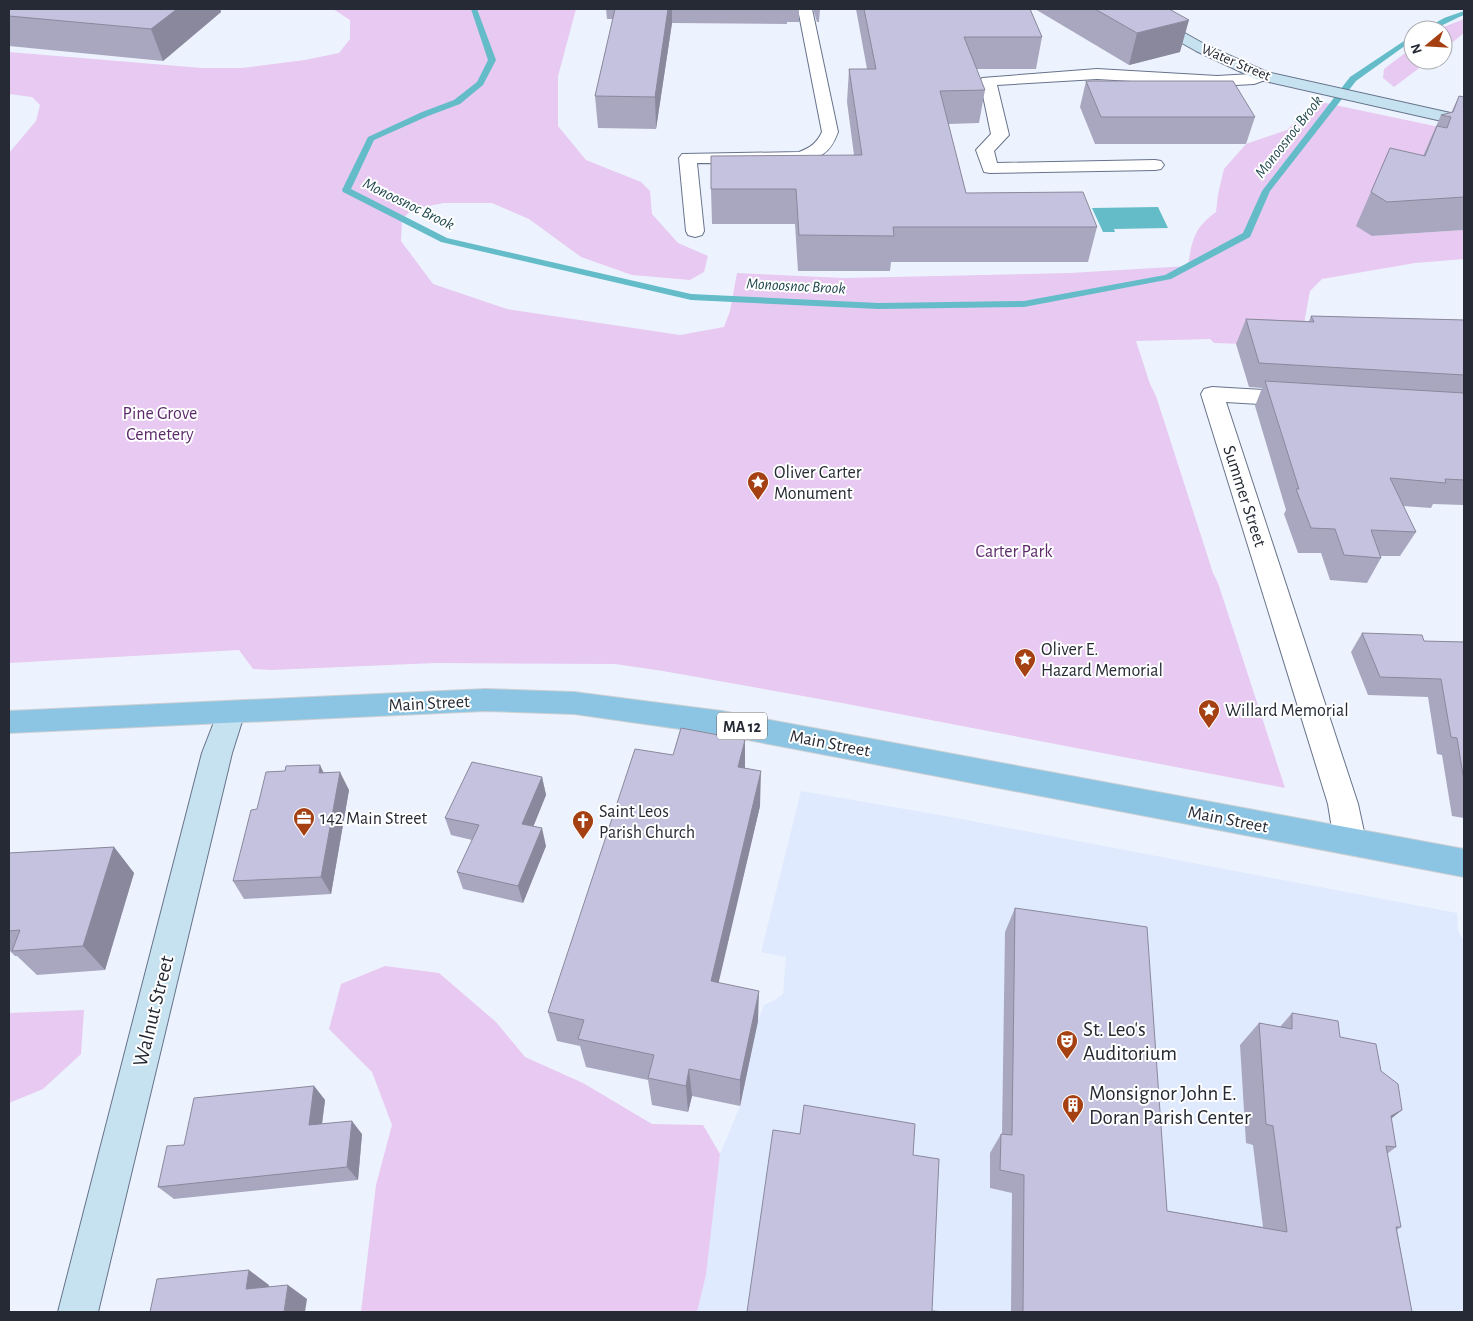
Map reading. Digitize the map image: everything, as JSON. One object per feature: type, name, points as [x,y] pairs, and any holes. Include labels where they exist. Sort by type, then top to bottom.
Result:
[{"type":"main road","name":"Water Street","points":[[1132,9],[1201,48],[1262,76],[1464,121]]},
{"type":"main road","name":"Main Street","points":[[9,722],[485,700],[574,703],[731,724],[1250,824],[1464,862]]},
{"type":"main road","name":"Walnut Street","points":[[78,1312],[217,753],[231,712]]},
{"type":"street","points":[[695,231],[688,158],[800,157],[814,153],[826,143],[830,132],[805,9]]},
{"type":"street","points":[[1155,165],[990,168],[985,150],[1000,135],[988,81],[1097,74],[1217,81],[1254,79],[1262,76]]},
{"type":"street","name":"Summer Street","points":[[1319,400],[1212,394],[1327,752],[1343,804],[1350,841]]},
{"type":"shaded area","points":[[801,791],[951,817],[1457,913],[1458,931],[1464,941],[1464,1312],[697,1312],[706,1275],[720,1154],[740,1106],[758,1021],[764,1005],[783,994],[786,957],[761,952]]},
{"type":"green space","points":[[333,9],[576,9],[558,76],[558,126],[586,160],[641,182],[650,191],[652,214],[678,243],[708,256],[704,272],[690,280],[632,275],[581,257],[529,219],[492,203],[444,203],[413,209],[402,219],[401,241],[433,284],[507,309],[680,335],[724,327],[730,311],[737,273],[844,278],[1070,273],[1188,266],[1195,235],[1203,224],[1216,212],[1224,169],[1246,144],[1287,130],[1316,101],[1444,128],[1372,236],[1464,230],[1464,259],[1415,263],[1322,279],[1310,291],[1301,340],[1303,346],[1214,343],[1210,339],[1136,341],[1150,384],[1156,396],[1285,788],[842,703],[615,664],[436,663],[271,670],[253,669],[239,650],[9,663],[9,153],[36,121],[40,105],[32,97],[9,94],[9,52],[202,68],[242,68],[305,60],[339,53],[350,39],[350,20]]},
{"type":"green space","points":[[1464,19],[1464,33],[1453,42],[1453,23]]},
{"type":"green space","points":[[1403,55],[1403,70],[1417,70],[1394,87],[1383,78],[1384,69]]},
{"type":"green space","points":[[385,966],[439,973],[496,1022],[525,1057],[583,1083],[652,1124],[703,1125],[720,1154],[706,1275],[697,1312],[361,1312],[376,1185],[392,1125],[372,1072],[329,1029],[341,984]]},
{"type":"green space","points":[[84,1010],[81,1054],[43,1089],[9,1103],[9,1013]]},
{"type":"water","points":[[1158,207],[1168,228],[1114,229],[1115,232],[1103,232],[1092,208]]},
{"type":"building","points":[[9,9],[177,9],[151,29],[9,16]]},
{"type":"building","points":[[615,9],[668,9],[655,97],[595,96]]},
{"type":"building","points":[[864,9],[1030,9],[1042,37],[964,37],[985,90],[940,91],[966,193],[1083,192],[1097,227],[893,227],[894,236],[799,235],[796,189],[711,189],[711,156],[862,155],[849,69],[876,69]]},
{"type":"building","points":[[1095,9],[1169,9],[1189,20],[1137,33]]},
{"type":"building","points":[[1086,81],[1233,81],[1255,117],[1101,117]]},
{"type":"building","points":[[1459,96],[1464,97],[1464,197],[1387,202],[1371,192],[1390,148],[1425,156],[1437,126],[1447,128],[1451,117],[1441,115],[1453,112]]},
{"type":"building","points":[[1311,316],[1464,320],[1464,375],[1259,363],[1246,319],[1314,322]]},
{"type":"building","points":[[1265,381],[1464,393],[1464,480],[1445,479],[1446,483],[1390,478],[1416,532],[1371,530],[1381,558],[1344,555],[1335,529],[1311,528],[1296,489],[1299,489]]},
{"type":"building","points":[[1362,633],[1422,635],[1424,641],[1464,642],[1464,781],[1457,738],[1451,737],[1441,679],[1380,677]]},
{"type":"building","points":[[681,728],[745,740],[738,767],[761,771],[711,981],[759,991],[740,1080],[689,1069],[686,1086],[648,1078],[654,1055],[578,1039],[584,1020],[548,1012],[635,749],[673,755]]},
{"type":"building","points":[[472,762],[542,777],[522,824],[542,828],[518,886],[457,872],[479,825],[445,818]]},
{"type":"building","name":"142 Main Street","points":[[320,765],[319,773],[340,772],[321,877],[233,881],[251,810],[257,809],[266,772],[285,771],[286,766]]},
{"type":"building","points":[[114,847],[83,946],[12,951],[20,930],[9,931],[9,853]]},
{"type":"building","name":"Monsignor John E. Doran Parish Center","points":[[1015,908],[1147,927],[1167,1211],[1287,1232],[1273,1126],[1266,1124],[1259,1023],[1292,1029],[1292,1013],[1338,1021],[1340,1037],[1376,1044],[1381,1071],[1398,1084],[1402,1110],[1391,1116],[1396,1147],[1386,1146],[1401,1227],[1396,1227],[1412,1312],[1023,1312],[1024,1175],[1000,1170],[1001,1134],[1012,1135]]},
{"type":"building","points":[[314,1086],[309,1125],[352,1121],[347,1167],[158,1187],[167,1146],[184,1145],[194,1098]]},
{"type":"building","points":[[804,1105],[915,1124],[913,1155],[939,1159],[932,1311],[947,1312],[747,1312],[773,1130],[800,1134]]},
{"type":"building","points":[[249,1270],[246,1289],[288,1285],[284,1312],[150,1312],[157,1279]]},
{"type":"waterway","name":"Monoosnoc Brook","points":[[474,9],[492,60],[480,83],[457,102],[425,114],[371,139],[346,190],[444,240],[691,297],[879,306],[1024,304],[1168,277],[1247,235],[1266,191],[1353,79],[1403,44]]},
{"type":"waterway","name":"Monoosnoc Brook","points":[[1444,20],[1464,13]]},
{"type":"place","name":"Oliver Carter Monument","points":[[758,501]]},
{"type":"place","name":"Oliver E. Hazard Memorial","points":[[1025,678]]},
{"type":"place","name":"Willard Memorial","points":[[1209,729]]},
{"type":"place","name":"142 Main Street","points":[[304,837]]},
{"type":"place","name":"Saint Leos Parish Church","points":[[583,840]]},
{"type":"place","name":"St. Leo's Auditorium","points":[[1067,1060]]},
{"type":"place","name":"Monsignor John E. Doran Parish Center","points":[[1073,1124]]},
{"type":"park label","name":"Pine Grove Cemetery","points":[[160,423]]},
{"type":"park label","name":"Carter Park","points":[[1014,551]]}]
